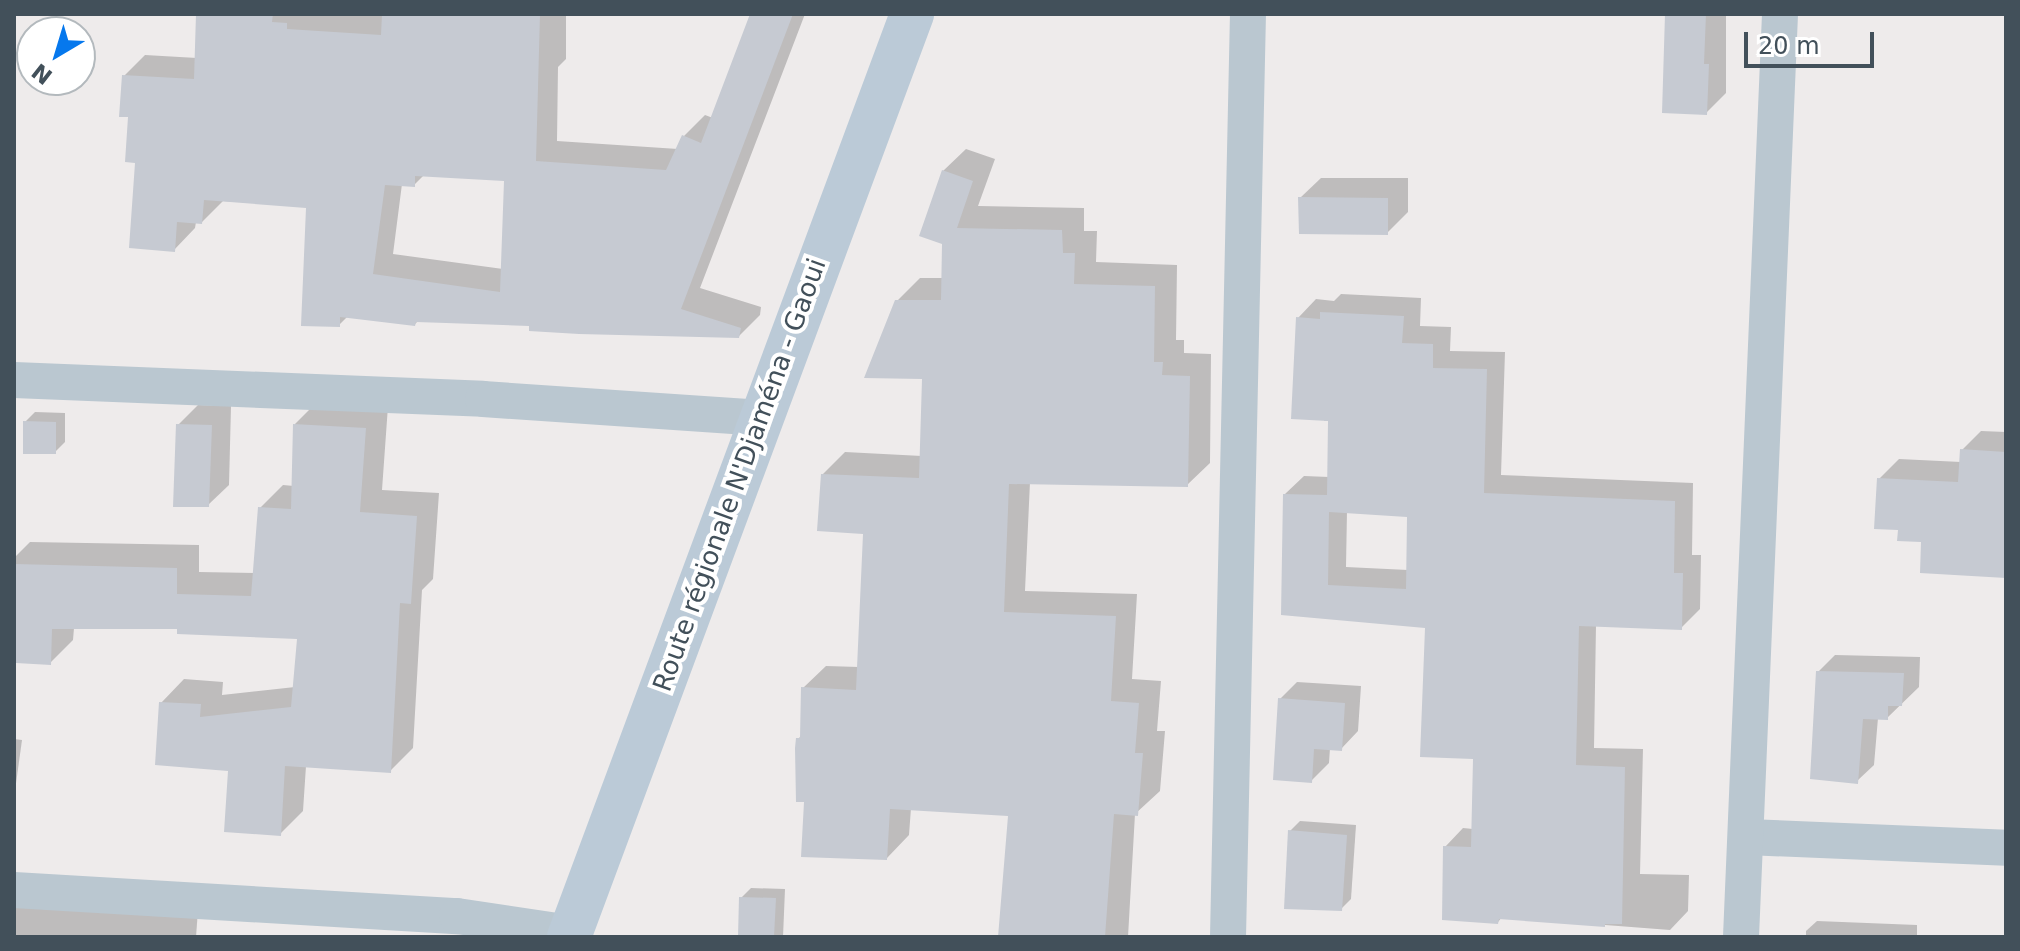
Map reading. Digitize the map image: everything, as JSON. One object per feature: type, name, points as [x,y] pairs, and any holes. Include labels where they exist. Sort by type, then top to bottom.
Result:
[{"type":"street","name":"Route régionale N'Djaména - Gaoui","points":[[572,936],[912,14]]},
{"type":"street","points":[[1228,937],[1248,14]]},
{"type":"street","points":[[1741,937],[1780,14]]},
{"type":"street","points":[[14,380],[483,399],[762,418]]},
{"type":"street","points":[[1747,837],[2006,848]]},
{"type":"street","points":[[14,890],[457,916],[572,936]]},
{"type":"building","points":[[196,14],[273,14],[272,22],[287,23],[287,29],[381,35],[382,14],[540,14],[536,161],[666,170],[682,135],[701,143],[750,14],[793,14],[681,309],[741,328],[739,338],[579,334],[529,331],[529,326],[416,322],[415,326],[340,317],[340,327],[301,326],[306,208],[204,200],[202,224],[177,222],[175,252],[129,248],[135,163],[125,162],[128,117],[119,117],[122,75],[194,79]],"holes":[[[415,176],[504,181],[500,292],[373,274],[385,185],[415,187]]]},
{"type":"building","points":[[1665,14],[1706,14],[1704,64],[1709,64],[1707,115],[1662,113]]},
{"type":"building","points":[[942,170],[973,181],[957,228],[1062,230],[1063,253],[1075,253],[1074,284],[1155,286],[1154,362],[1163,362],[1162,375],[1190,376],[1188,487],[1009,484],[1004,612],[1116,616],[1111,701],[1139,703],[1135,753],[1143,753],[1138,816],[1114,814],[1105,937],[998,937],[1008,816],[890,809],[887,860],[801,857],[804,802],[796,802],[795,748],[796,738],[800,738],[801,687],[856,690],[863,534],[817,531],[821,474],[919,478],[922,379],[864,378],[895,300],[941,300],[942,244],[919,236]]},
{"type":"building","points":[[1298,197],[1388,198],[1388,235],[1299,234]]},
{"type":"building","points":[[1320,312],[1404,316],[1402,343],[1433,344],[1433,368],[1487,369],[1484,493],[1675,501],[1674,573],[1683,573],[1682,630],[1579,626],[1576,765],[1625,767],[1622,924],[1605,924],[1605,927],[1499,919],[1498,924],[1442,920],[1443,846],[1471,847],[1473,759],[1420,757],[1425,628],[1281,615],[1283,494],[1327,495],[1328,421],[1291,419],[1296,317],[1320,319]],"holes":[[[1329,512],[1407,517],[1406,589],[1328,585]]]},
{"type":"building","points":[[23,421],[56,422],[56,454],[23,454]]},
{"type":"building","points":[[176,424],[212,425],[209,507],[173,507]]},
{"type":"building","points":[[293,424],[366,428],[360,512],[417,516],[411,604],[400,603],[391,773],[285,766],[281,836],[224,832],[228,771],[155,765],[159,702],[201,704],[200,717],[291,707],[297,639],[177,634],[177,629],[52,629],[51,665],[16,663],[14,564],[177,568],[177,594],[251,596],[258,507],[291,509]]},
{"type":"building","points":[[1960,449],[2006,452],[2006,578],[1920,573],[1921,542],[1897,541],[1898,530],[1874,529],[1877,478],[1958,482]]},
{"type":"building","points":[[1816,671],[1904,673],[1902,706],[1888,706],[1888,720],[1863,719],[1858,784],[1810,779]]},
{"type":"building","points":[[1278,698],[1345,703],[1342,751],[1314,749],[1312,783],[1273,780]]},
{"type":"building","points":[[1288,830],[1347,835],[1342,911],[1284,909]]},
{"type":"building","points":[[739,897],[776,898],[774,937],[738,937]]}]
